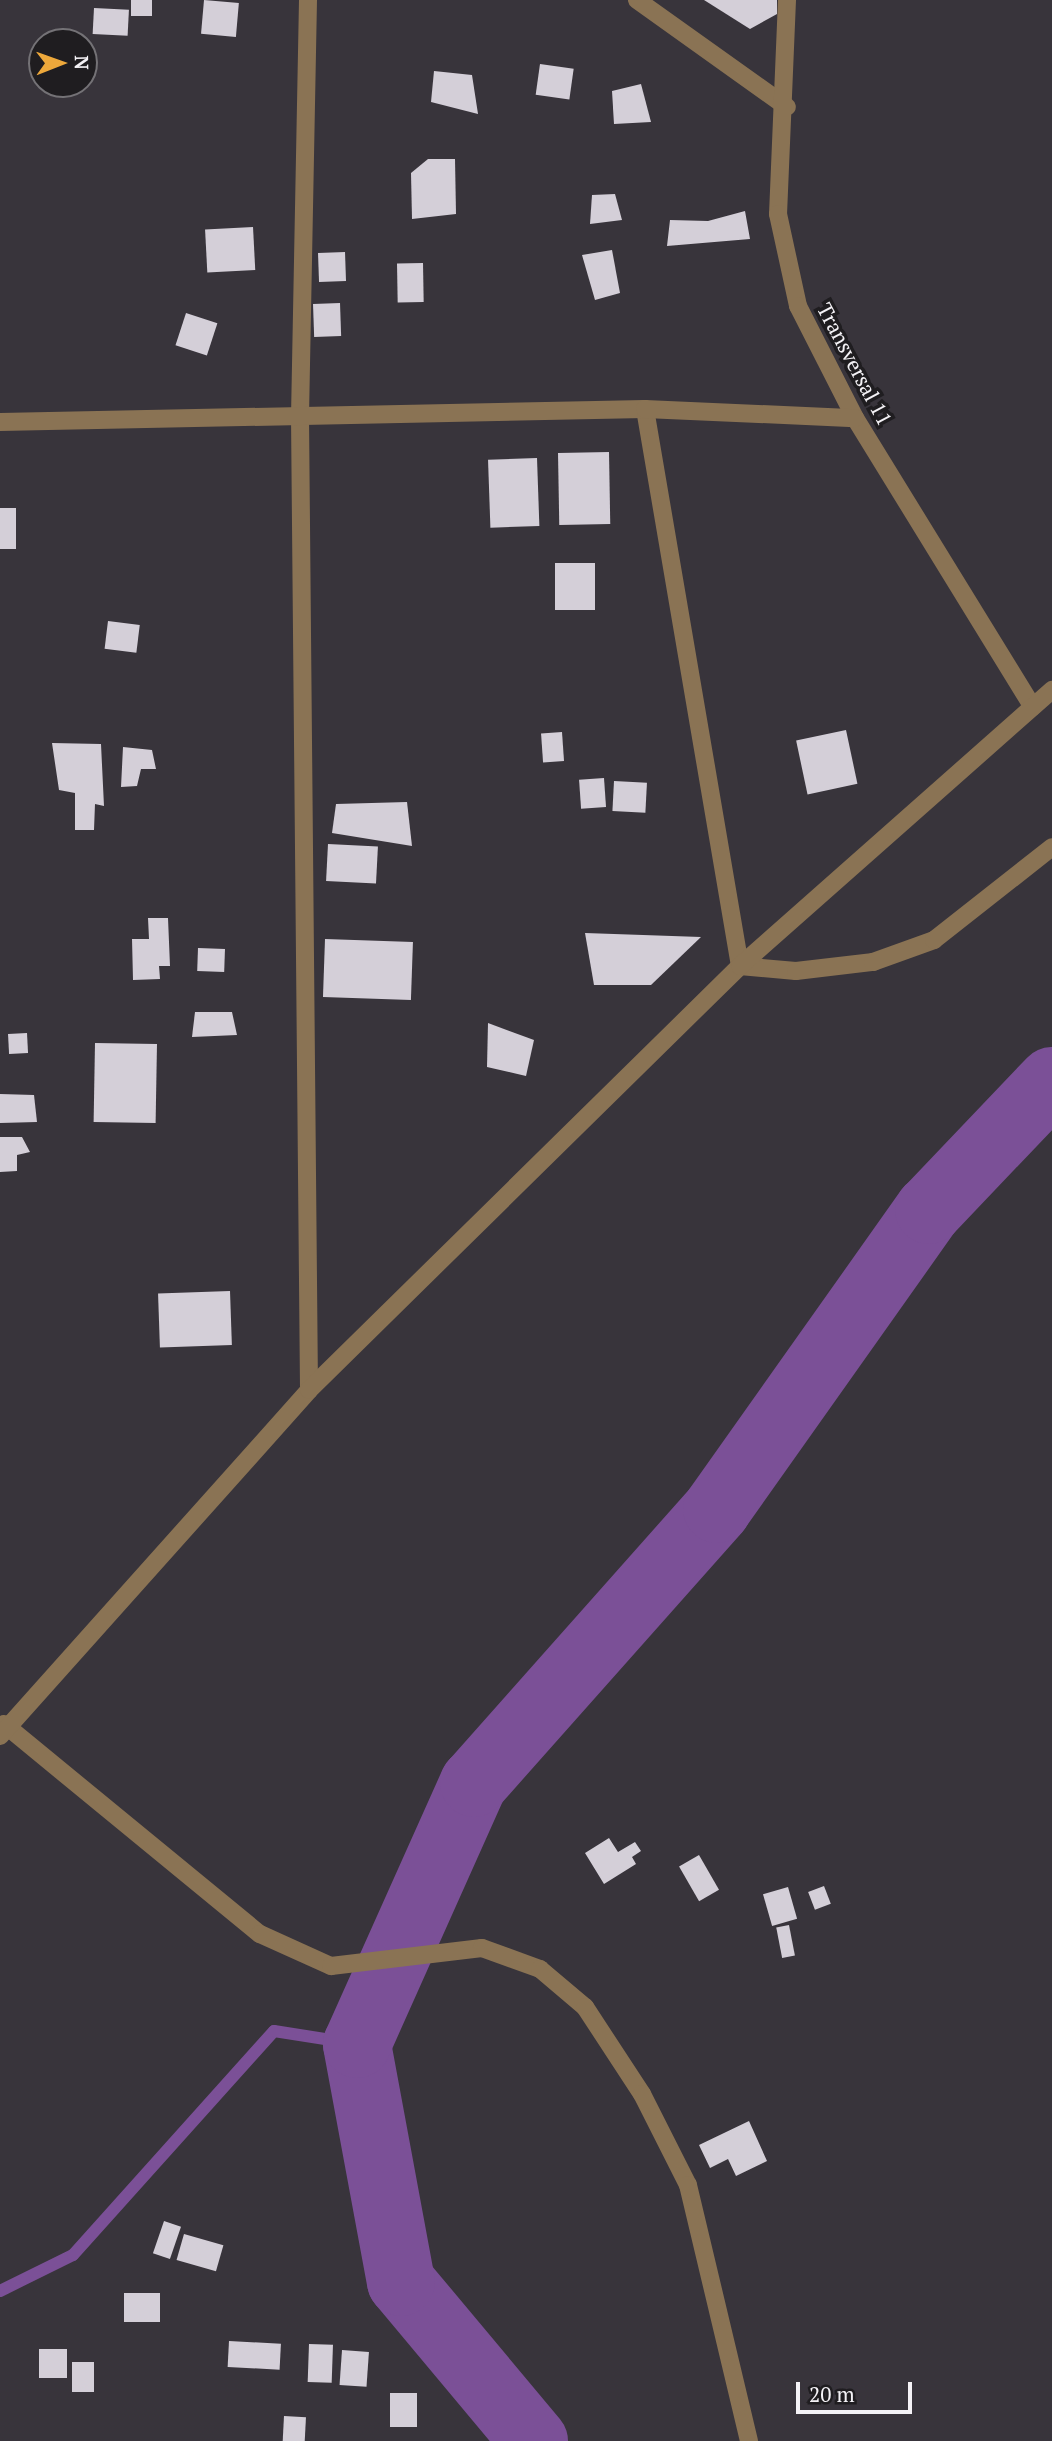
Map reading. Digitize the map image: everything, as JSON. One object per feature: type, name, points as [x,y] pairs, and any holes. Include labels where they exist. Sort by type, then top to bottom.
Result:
[{"type":"street","points":[[308,0],[300,416],[309,1390]]},
{"type":"street","points":[[637,0],[787,107]]},
{"type":"street","name":"Transversal 11","points":[[787,0],[787,107],[778,214],[798,306],[855,418],[1033,707]]},
{"type":"street","points":[[645,409],[740,966]]},
{"type":"street","points":[[0,422],[645,409],[855,418]]},
{"type":"street","points":[[749,2441],[688,2185],[642,2094],[585,2007],[540,1969],[482,1948],[331,1966],[260,1934],[4,1728],[309,1390],[740,966],[1052,691]]},
{"type":"street","points":[[740,966],[796,971],[873,962],[934,940],[1052,847]]},
{"type":"building","points":[[131,0],[152,0],[152,16],[131,16]]},
{"type":"building","points":[[204,0],[239,3],[236,37],[201,34]]},
{"type":"building","points":[[704,0],[777,0],[777,14],[750,29]]},
{"type":"building","points":[[94,8],[129,10],[128,36],[98,34],[98,28],[93,28]]},
{"type":"building","points":[[540,64],[574,69],[569,99],[536,95]]},
{"type":"building","points":[[434,71],[472,75],[478,114],[431,102]]},
{"type":"building","points":[[641,84],[651,122],[614,124],[612,91]]},
{"type":"building","points":[[428,159],[455,159],[456,214],[412,219],[411,173]]},
{"type":"building","points":[[615,194],[622,220],[590,224],[592,195]]},
{"type":"building","points":[[745,211],[750,239],[667,246],[670,220],[708,221]]},
{"type":"building","points":[[253,227],[255,270],[207,272],[205,230]]},
{"type":"building","points":[[612,250],[620,293],[595,300],[582,255]]},
{"type":"building","points":[[345,252],[346,281],[319,282],[318,253]]},
{"type":"building","points":[[397,263],[423,263],[424,302],[398,302]]},
{"type":"building","points":[[340,303],[341,336],[314,337],[313,304]]},
{"type":"building","points":[[186,313],[217,323],[207,356],[175,345]]},
{"type":"building","points":[[609,452],[610,524],[559,525],[558,453]]},
{"type":"building","points":[[537,458],[539,526],[490,528],[488,460]]},
{"type":"building","points":[[0,508],[16,508],[16,549],[0,549]]},
{"type":"building","points":[[555,563],[595,563],[595,610],[555,610]]},
{"type":"building","points":[[108,621],[140,625],[136,653],[105,649]]},
{"type":"building","points":[[846,730],[857,784],[808,794],[796,741]]},
{"type":"building","points":[[562,732],[564,761],[543,762],[541,733]]},
{"type":"building","points":[[52,743],[101,744],[104,806],[95,804],[94,830],[75,830],[75,793],[59,790]]},
{"type":"building","points":[[123,747],[152,750],[156,769],[141,769],[137,786],[121,787]]},
{"type":"building","points":[[604,778],[606,807],[581,809],[579,780]]},
{"type":"building","points":[[614,781],[647,783],[645,813],[612,811]]},
{"type":"building","points":[[407,802],[412,846],[332,833],[336,804]]},
{"type":"building","points":[[328,844],[378,847],[376,884],[326,881]]},
{"type":"building","points":[[148,918],[168,918],[170,966],[159,966],[160,979],[133,980],[132,939],[149,939]]},
{"type":"building","points":[[585,933],[701,937],[651,985],[594,985]]},
{"type":"building","points":[[325,939],[413,942],[411,1000],[323,997]]},
{"type":"building","points":[[198,948],[225,949],[224,972],[197,971]]},
{"type":"building","points":[[195,1012],[232,1012],[237,1035],[192,1037]]},
{"type":"building","points":[[488,1023],[534,1040],[526,1076],[487,1067]]},
{"type":"building","points":[[27,1033],[28,1053],[9,1054],[8,1034]]},
{"type":"building","points":[[95,1043],[157,1044],[156,1123],[94,1122]]},
{"type":"building","points":[[0,1094],[34,1095],[37,1122],[0,1123]]},
{"type":"building","points":[[0,1137],[22,1137],[30,1152],[17,1155],[17,1171],[0,1172]]},
{"type":"building","points":[[230,1291],[232,1345],[160,1347],[158,1294]]},
{"type":"building","points":[[609,1838],[618,1852],[635,1842],[641,1851],[632,1857],[636,1864],[604,1884],[585,1853]]},
{"type":"building","points":[[699,1855],[719,1890],[699,1901],[679,1867]]},
{"type":"building","points":[[824,1886],[831,1904],[815,1910],[808,1892]]},
{"type":"building","points":[[788,1887],[797,1919],[772,1926],[763,1894]]},
{"type":"building","points":[[789,1925],[795,1955],[782,1958],[776,1927]]},
{"type":"building","points":[[749,2121],[767,2161],[736,2176],[728,2159],[710,2168],[699,2145]]},
{"type":"building","points":[[164,2221],[181,2227],[170,2259],[153,2253]]},
{"type":"building","points":[[184,2234],[223,2245],[216,2271],[177,2260]]},
{"type":"building","points":[[124,2293],[160,2293],[160,2322],[124,2322]]},
{"type":"building","points":[[229,2341],[281,2344],[280,2370],[228,2367]]},
{"type":"building","points":[[309,2344],[333,2345],[332,2383],[308,2382]]},
{"type":"building","points":[[39,2349],[67,2349],[67,2378],[39,2378]]},
{"type":"building","points":[[342,2350],[369,2352],[366,2387],[340,2385]]},
{"type":"building","points":[[72,2362],[94,2362],[94,2392],[72,2392]]},
{"type":"building","points":[[390,2393],[417,2393],[417,2427],[390,2427]]},
{"type":"building","points":[[284,2416],[306,2417],[305,2441],[283,2441]]},
{"type":"waterway","points":[[534,2441],[401,2282],[357,2044],[474,1783],[717,1509],[929,1210],[1052,1081]]},
{"type":"waterway","points":[[0,2291],[73,2255],[274,2031],[357,2044]]}]
